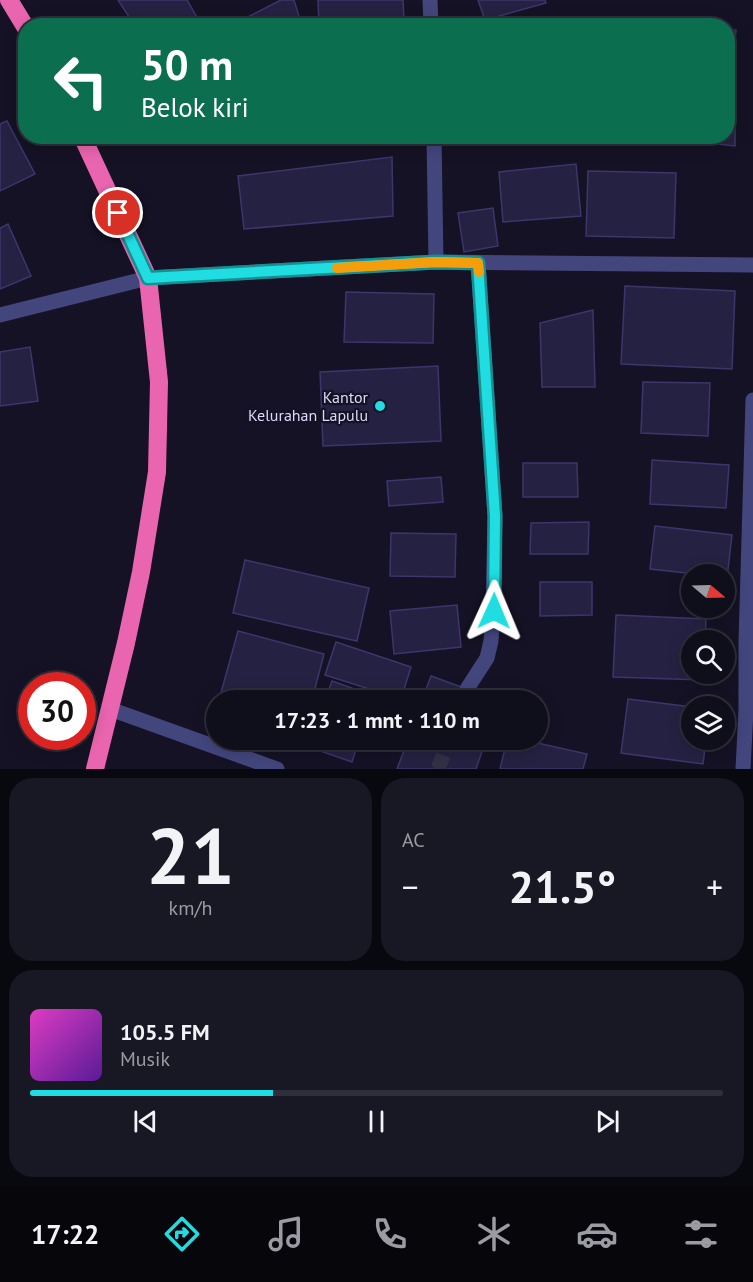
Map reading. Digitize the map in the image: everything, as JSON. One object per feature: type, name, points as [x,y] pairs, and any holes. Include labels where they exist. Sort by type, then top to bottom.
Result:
[{"type":"highway","points":[[9,0],[20,18]]},
{"type":"highway","points":[[86,144],[148,278],[159,382],[157,472],[141,572],[95,769]]},
{"type":"street","points":[[430,0],[431,18]]},
{"type":"street","points":[[434,144],[436,262]]},
{"type":"street","points":[[0,315],[148,278],[436,262],[753,265]]},
{"type":"street","points":[[467,689],[486,658],[491,641],[494,611],[495,516],[478,263]]},
{"type":"street","points":[[743,769],[746,710],[748,512],[753,400]]},
{"type":"street","points":[[110,709],[277,769]]},
{"type":"building","points":[[118,0],[187,0],[197,18],[130,18]]},
{"type":"building","points":[[281,0],[294,0],[300,18],[246,18]]},
{"type":"building","points":[[318,0],[403,0],[404,18],[319,18]]},
{"type":"building","points":[[478,0],[545,0],[546,3],[492,18],[484,18]]},
{"type":"building","points":[[7,121],[35,174],[0,191],[0,124]]},
{"type":"building","points":[[392,157],[393,216],[244,229],[238,176]]},
{"type":"building","points":[[576,164],[581,216],[503,222],[499,172]]},
{"type":"building","points":[[588,171],[676,173],[674,238],[586,236]]},
{"type":"building","points":[[493,208],[498,246],[464,252],[458,213]]},
{"type":"building","points":[[8,224],[31,276],[0,289],[0,228]]},
{"type":"building","points":[[625,286],[735,291],[732,369],[621,364]]},
{"type":"building","points":[[346,292],[434,294],[433,343],[344,342]]},
{"type":"building","points":[[593,310],[595,387],[542,387],[540,323]]},
{"type":"building","points":[[30,347],[38,401],[0,406],[0,352]]},
{"type":"building","name":"Kantor Kelurahan Lapulu","points":[[438,366],[441,441],[323,446],[320,372]]},
{"type":"building","points":[[643,382],[710,383],[708,436],[641,433]]},
{"type":"building","points":[[652,460],[729,465],[726,508],[650,504]]},
{"type":"building","points":[[523,463],[577,463],[578,497],[523,497]]},
{"type":"building","points":[[441,477],[443,502],[389,506],[387,481]]},
{"type":"building","points":[[589,522],[588,554],[530,554],[531,523]]},
{"type":"building","points":[[655,526],[732,535],[729,564],[681,564],[681,572],[650,569]]},
{"type":"building","points":[[391,533],[456,534],[455,577],[390,576]]},
{"type":"building","points":[[245,560],[369,588],[357,641],[233,613]]},
{"type":"building","points":[[540,582],[592,582],[592,615],[540,616]]},
{"type":"building","points":[[457,605],[461,647],[394,654],[390,611]]},
{"type":"building","points":[[616,615],[706,619],[705,630],[681,630],[681,679],[613,677]]},
{"type":"building","points":[[238,631],[324,654],[315,690],[222,690]]},
{"type":"building","points":[[336,642],[411,667],[404,690],[372,690],[325,675]]},
{"type":"building","points":[[431,676],[470,690],[426,690]]},
{"type":"building","points":[[332,681],[357,690],[329,690]]},
{"type":"building","points":[[628,699],[681,706],[681,750],[705,750],[703,764],[621,753]]},
{"type":"building","points":[[548,745],[587,754],[583,769],[500,769],[505,750],[548,750]]},
{"type":"building","points":[[318,750],[356,750],[352,762]]},
{"type":"building","points":[[404,750],[483,750],[476,769],[397,769]]},
{"type":"tunnel","points":[[438,769],[445,750]]},
{"type":"slow traffic","points":[[337,268],[436,262],[478,263],[479,272]]},
{"type":"place","name":"Kantor Kelurahan Lapulu","points":[[380,406]]},
{"type":"route","points":[[118,213],[148,278],[436,262],[478,263],[495,516],[494,611]]}]
